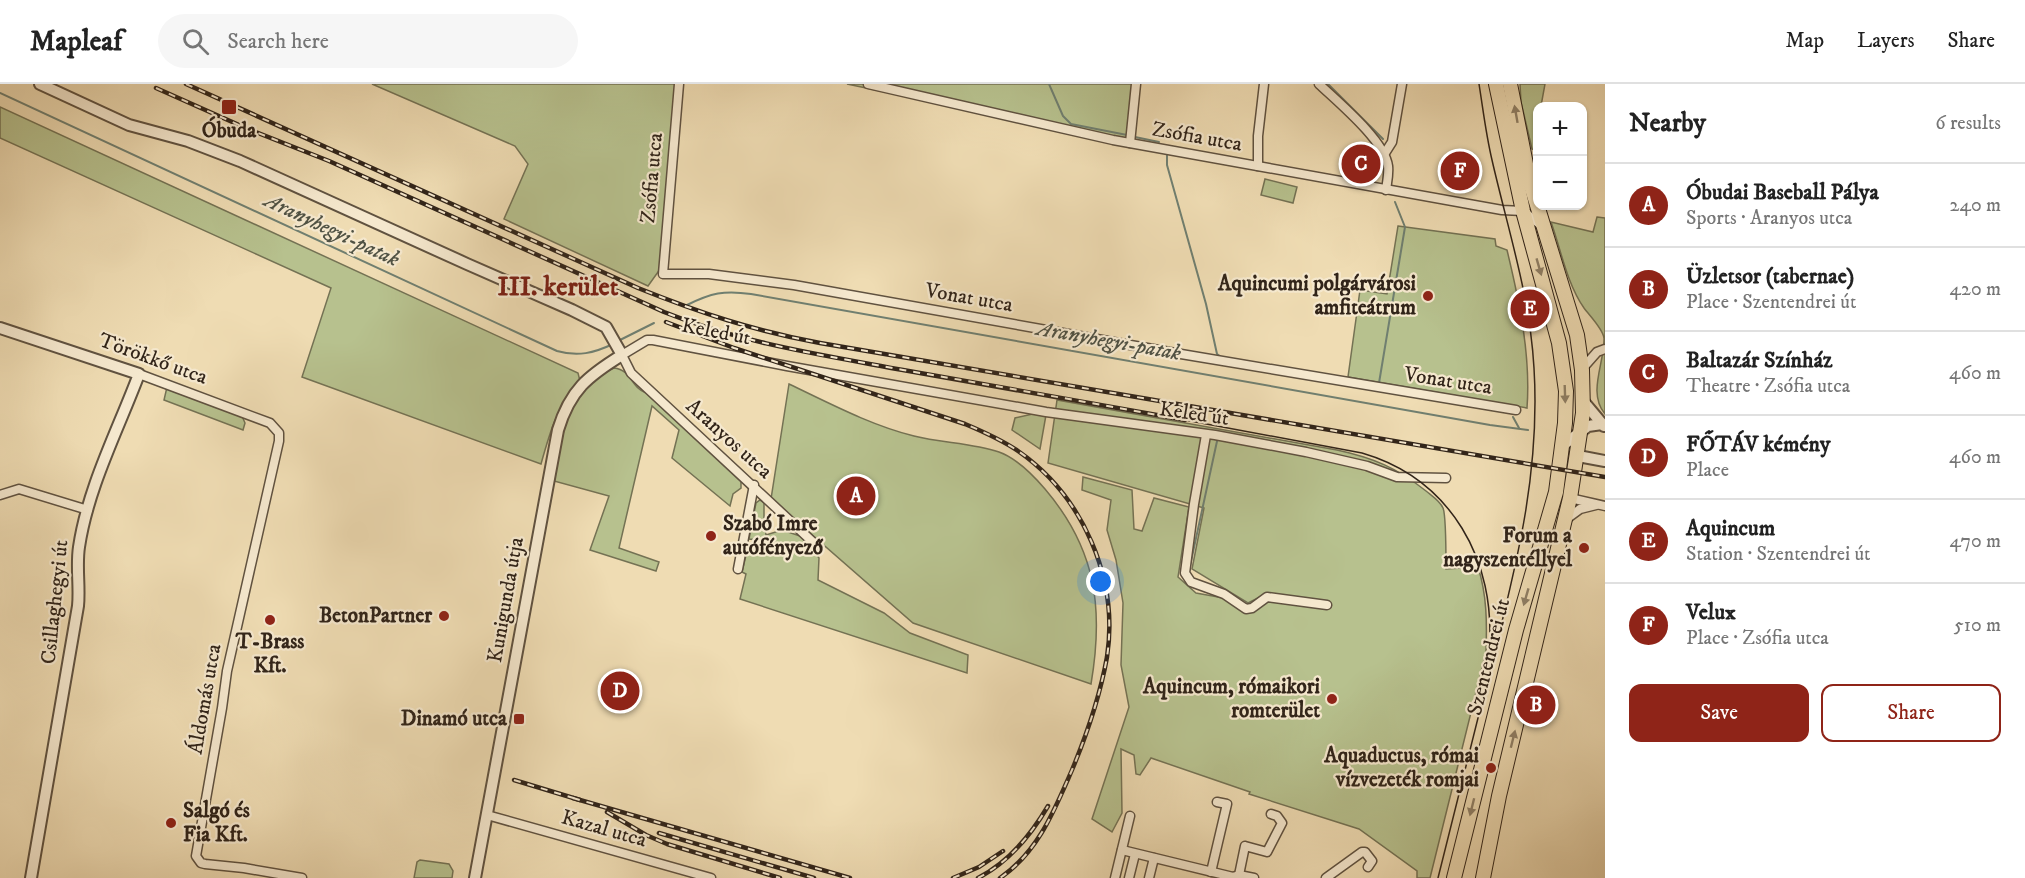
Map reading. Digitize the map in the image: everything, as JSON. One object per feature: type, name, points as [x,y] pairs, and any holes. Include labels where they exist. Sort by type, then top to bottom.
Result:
[{"type":"main road","name":"Szentendrei út","points":[[1454,878],[1516,630],[1556,492],[1566,398],[1555,322],[1523,211],[1496,84]]},
{"type":"main road","name":"Szentendrei út","points":[[1483,878],[1499,796],[1570,498],[1582,430],[1583,401],[1582,370],[1577,335],[1531,185],[1510,84]]},
{"type":"street","points":[[40,84],[129,124],[188,141],[240,161],[572,310],[602,324],[611,334],[621,352]]},
{"type":"street","name":"Zsófia utca","points":[[663,274],[679,84]]},
{"type":"street","name":"Zsófia utca","points":[[868,84],[1130,143],[1386,190],[1502,210],[1523,211]]},
{"type":"street","points":[[1130,143],[1136,84]]},
{"type":"street","points":[[1258,166],[1258,136],[1264,84]]},
{"type":"street","points":[[1319,84],[1359,123],[1384,153],[1388,166],[1386,190]]},
{"type":"street","points":[[1384,153],[1392,142],[1402,84]]},
{"type":"street","points":[[1531,185],[1523,211],[1542,225]]},
{"type":"street","name":"Vonat utca","points":[[663,274],[700,273],[794,285],[1181,354],[1516,410]]},
{"type":"street","name":"Törökkő utca","points":[[0,328],[140,374],[270,423],[279,433],[279,441]]},
{"type":"street","name":"Keled út","points":[[621,352],[647,340],[653,340],[1057,414],[1214,435],[1335,458],[1367,466],[1396,477],[1446,478]]},
{"type":"street","points":[[1582,370],[1597,351],[1605,349]]},
{"type":"street","name":"Aranyos utca","points":[[621,352],[631,373],[816,545]]},
{"type":"street","name":"Kunigunda útja","points":[[475,878],[558,430],[570,400],[579,387],[621,352]]},
{"type":"street","name":"Csillaghegyi út","points":[[31,878],[78,606],[78,552],[88,510],[102,468],[140,374]]},
{"type":"street","points":[[1583,401],[1604,424]]},
{"type":"street","points":[[1562,446],[1582,430],[1594,424],[1604,424]]},
{"type":"street","points":[[1214,435],[1194,504],[1185,573],[1191,582],[1224,594],[1246,609],[1252,608],[1267,597],[1326,605]]},
{"type":"street","name":"Áldomás utca","points":[[279,441],[227,671],[196,856],[201,863],[205,864],[302,878]]},
{"type":"street","points":[[1578,456],[1605,461]]},
{"type":"street","points":[[738,569],[754,485]]},
{"type":"street","points":[[0,495],[19,489],[88,510]]},
{"type":"street","points":[[1570,498],[1601,506]]},
{"type":"street","points":[[1564,520],[1580,509],[1601,506]]},
{"type":"street","points":[[1211,872],[1227,804],[1217,802]]},
{"type":"street","points":[[1235,877],[1245,846],[1267,852],[1282,823],[1277,816],[1271,814]]},
{"type":"street","name":"Kazal utca","points":[[487,815],[711,878]]},
{"type":"street","points":[[1115,878],[1130,816]]},
{"type":"street","points":[[1122,850],[1211,872],[1254,878]]},
{"type":"street","points":[[1326,878],[1362,852],[1365,852],[1372,861],[1368,867]]},
{"type":"street","points":[[1129,878],[1135,854]]},
{"type":"street","points":[[1149,878],[1154,858]]},
{"type":"green space","points":[[372,84],[683,84],[663,265],[648,286],[504,219],[528,164],[515,146]]},
{"type":"green space","points":[[847,84],[1136,84],[1130,143]]},
{"type":"green space","points":[[1520,84],[1545,84],[1542,102],[1533,102],[1533,149],[1532,149],[1521,102]]},
{"type":"green space","points":[[0,107],[578,373],[580,381],[565,401],[555,420],[541,464],[302,377],[331,288],[0,138]]},
{"type":"green space","points":[[1265,179],[1297,187],[1293,203],[1261,195]]},
{"type":"green space","points":[[1597,217],[1605,218],[1605,414],[1597,397],[1604,347],[1603,334],[1578,299],[1551,222],[1593,232]]},
{"type":"green space","points":[[1398,226],[1495,239],[1496,246],[1507,250],[1526,348],[1527,408],[1348,377],[1360,290],[1387,294]]},
{"type":"green space","points":[[614,368],[628,375],[637,387],[741,480],[741,488],[733,494],[730,506],[672,458],[679,430],[652,406],[619,548],[659,562],[656,571],[590,550],[609,496],[554,481],[564,431],[576,401],[586,387]]},
{"type":"green space","points":[[789,384],[882,426],[925,438],[999,452],[1018,463],[1035,478],[1062,511],[1076,534],[1092,580],[1096,605],[1096,630],[1091,684],[913,623],[771,499]]},
{"type":"green space","points":[[167,387],[242,416],[245,423],[243,430],[164,400]]},
{"type":"green space","points":[[1057,400],[1350,453],[1374,460],[1395,470],[1440,503],[1445,519],[1446,569],[1478,567],[1485,599],[1486,652],[1430,878],[1417,878],[1417,871],[1359,829],[1249,794],[1250,792],[1151,758],[1140,775],[1136,774],[1134,755],[1121,749],[1122,813],[1112,832],[1092,819],[1129,707],[1121,665],[1123,603],[1116,560],[1107,530],[1111,500],[1082,490],[1083,477],[1132,490],[1134,529],[1142,531],[1154,498],[1189,507],[1178,577],[1196,593],[1218,597],[1221,595],[1249,611],[1266,594],[1248,603],[1192,569],[1204,508],[1048,463]]},
{"type":"green space","points":[[1037,413],[1046,415],[1040,449],[1012,430],[1015,418]]},
{"type":"green space","points":[[760,500],[764,502],[766,535],[782,530],[800,536],[819,558],[818,580],[884,613],[910,633],[968,655],[967,673],[740,599],[746,574],[742,572],[747,551],[758,551],[759,540],[749,539],[756,503]]},
{"type":"green space","points":[[420,860],[449,864],[453,871],[452,878],[414,878],[417,862]]},
{"type":"waterway","points":[[1049,84],[1063,116],[1071,124],[1127,135]]},
{"type":"waterway","points":[[1328,84],[1383,139]]},
{"type":"waterway","name":"Aranyhegyi-patak","points":[[0,93],[557,351],[572,354],[586,353],[613,344]]},
{"type":"waterway","points":[[1135,137],[1159,142]]},
{"type":"waterway","points":[[1167,155],[1167,165],[1206,304],[1217,354],[1221,357]]},
{"type":"waterway","points":[[1379,383],[1405,227],[1395,202]]},
{"type":"waterway","name":"Aranyhegyi-patak","points":[[687,305],[718,294],[733,292],[751,294],[1528,430]]},
{"type":"waterway","name":"Aranyhegyi-patak","points":[[618,341],[654,323]]},
{"type":"waterway","points":[[1513,417],[1519,428]]},
{"type":"waterway","points":[[1190,566],[1219,432]]},
{"type":"tram line","points":[[1438,878],[1512,580],[1526,510],[1534,440],[1534,368],[1528,315],[1518,263],[1490,151],[1479,84]]},
{"type":"tram line","points":[[1185,420],[1362,453],[1393,465],[1421,482],[1443,503],[1462,528],[1476,556],[1485,586],[1489,618],[1489,651]]},
{"type":"railway","points":[[186,84],[638,288],[750,327],[820,343],[1605,477]]},
{"type":"railway","points":[[156,88],[248,129],[329,161],[693,323],[752,340],[812,353],[1185,420]]},
{"type":"railway","points":[[666,322],[734,348],[965,424],[986,433],[1018,451],[1041,470],[1061,491],[1078,515],[1101,569],[1107,598],[1109,628],[1104,672],[1083,743],[1044,830],[1025,856],[1000,878]]},
{"type":"railway","points":[[514,780],[580,800]]},
{"type":"railway","points":[[573,798],[850,878]]},
{"type":"railway","points":[[978,878],[1000,864],[1018,847],[1048,806]]},
{"type":"railway","points":[[607,812],[646,835],[667,844],[780,878]]},
{"type":"railway","points":[[659,833],[814,878]]},
{"type":"railway","points":[[953,878],[979,867],[1003,851]]},
{"type":"place","name":"Óbuda","points":[[229,107]]},
{"type":"place","name":"Baltazár Színház","points":[[1361,164]]},
{"type":"place","name":"Velux","points":[[1460,171]]},
{"type":"place","name":"Aquincumi polgárvárosi amfiteátrum","points":[[1428,296]]},
{"type":"place","name":"Aquincum","points":[[1530,309]]},
{"type":"place","name":"Óbudai Baseball Pálya","points":[[856,496]]},
{"type":"place","name":"Szabó Imre autófényező","points":[[711,536]]},
{"type":"place","name":"Forum a nagyszentéllyel","points":[[1584,548]]},
{"type":"place","name":"BetonPartner","points":[[444,616]]},
{"type":"place","name":"T-Brass Kft.","points":[[270,620]]},
{"type":"place","name":"FŐTÁV kémény","points":[[620,691]]},
{"type":"place","name":"Aquincum, rómaikori romterület","points":[[1332,699]]},
{"type":"place","name":"Üzletsor (tabernae)","points":[[1536,705]]},
{"type":"place","name":"Dinamó utca","points":[[519,719]]},
{"type":"place","name":"Aquaductus, római vízvezeték romjai","points":[[1491,768]]},
{"type":"place","name":"Salgó és Fia Kft.","points":[[171,823]]},
{"type":"district","name":"III. kerület","points":[[558,287]]}]
